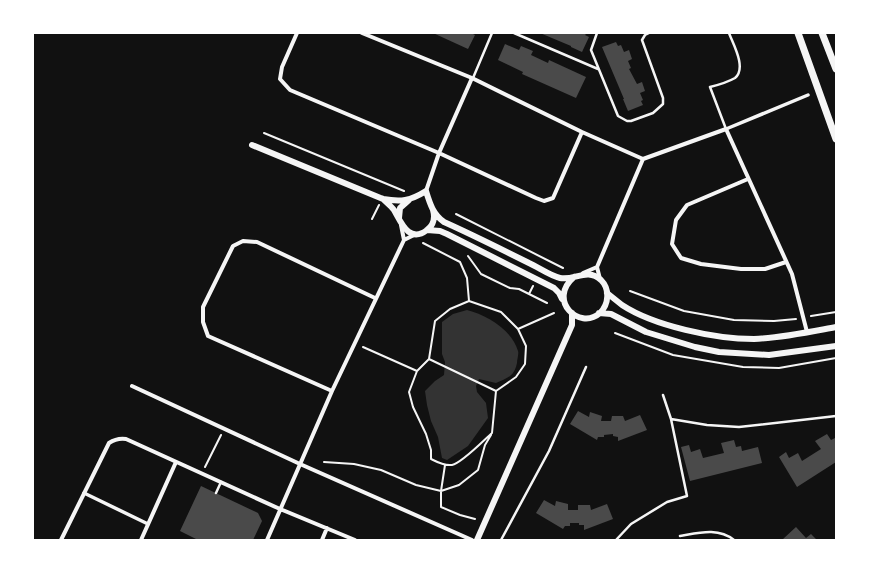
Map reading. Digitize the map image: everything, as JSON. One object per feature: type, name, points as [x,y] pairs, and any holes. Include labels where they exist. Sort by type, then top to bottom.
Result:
[{"type":"main road","points":[[798,33],[836,139]]},
{"type":"main road","points":[[822,33],[836,69]]},
{"type":"street","points":[[297,33],[282,67],[280,79],[290,90],[439,153],[544,201],[552,198],[582,132]]},
{"type":"street","points":[[362,33],[472,78],[582,132],[643,159],[726,129],[808,95]]},
{"type":"street","points":[[472,78],[439,153],[426,191],[432,207],[439,218],[444,222],[559,278],[574,277]]},
{"type":"street","points":[[726,129],[792,274],[807,332]]},
{"type":"street","points":[[252,145],[383,199],[396,201],[420,198],[432,207],[433,221],[427,230]]},
{"type":"street","points":[[597,267],[574,277],[565,287],[563,294],[566,308],[578,317],[593,317],[604,307],[607,300],[605,286],[601,280],[597,267],[643,159]]},
{"type":"street","points":[[748,179],[688,205],[676,220],[672,244],[681,258],[701,264],[741,269],[765,269],[786,262]]},
{"type":"street","points":[[404,240],[400,222],[400,208],[413,198],[426,191]]},
{"type":"street","points":[[383,199],[393,209],[400,222],[410,233],[416,234]]},
{"type":"street","points":[[267,540],[332,390],[404,240],[427,230],[440,231],[550,286],[559,293],[564,301]]},
{"type":"street","points":[[332,390],[208,336],[203,322],[204,307],[233,246],[243,241],[257,242],[375,298]]},
{"type":"street","points":[[581,274],[595,276],[601,280]]},
{"type":"street","points":[[607,293],[622,305],[641,315],[670,325],[705,334],[755,339],[836,327]]},
{"type":"street","points":[[477,540],[572,325],[572,313]]},
{"type":"street","points":[[599,313],[611,314],[646,332],[695,347],[719,352],[769,355],[836,346]]},
{"type":"street","points":[[572,325],[585,318]]},
{"type":"street","points":[[132,386],[300,464],[472,540]]},
{"type":"street","points":[[61,540],[109,443],[114,439],[126,439],[280,510],[355,540]]},
{"type":"street","points":[[141,540],[176,462]]},
{"type":"street","points":[[84,493],[148,524]]},
{"type":"street","points":[[322,540],[327,528]]},
{"type":"lane","points":[[472,78],[490,33]]},
{"type":"lane","points":[[514,33],[598,70]]},
{"type":"lane","points":[[597,33],[591,50],[618,116],[626,121],[631,121],[652,113],[663,104],[663,98],[642,40],[645,35],[649,33]]},
{"type":"lane","points":[[726,129],[710,87],[735,78],[740,70],[740,61],[729,33]]},
{"type":"lane","points":[[501,540],[549,451],[586,367]]},
{"type":"lane","points":[[616,540],[631,524],[637,520],[667,502],[687,496],[671,419],[663,395]]},
{"type":"lane","points":[[671,419],[707,425],[739,427],[836,416]]},
{"type":"lane","points":[[216,493],[221,482]]},
{"type":"lane","points":[[680,536],[702,532],[716,532],[734,540]]},
{"type":"path","points":[[264,133],[413,198]]},
{"type":"path","points":[[456,214],[564,268]]},
{"type":"path","points":[[423,242],[460,262],[467,278],[469,301]]},
{"type":"path","points":[[463,253],[469,256],[481,274],[510,288],[519,289],[547,303]]},
{"type":"path","points":[[630,291],[684,311],[734,320],[774,321],[836,312]]},
{"type":"path","points":[[324,462],[354,464],[381,470],[416,485],[441,492],[459,485],[478,470],[485,445],[492,433],[496,391],[516,377],[525,364],[526,346],[518,329],[501,312],[469,301],[450,309],[435,322],[429,359],[417,371],[409,392],[426,434],[431,450],[430,458],[440,464],[453,465],[467,456],[492,433]]},
{"type":"path","points":[[518,329],[554,313]]},
{"type":"path","points":[[363,347],[417,371]]},
{"type":"path","points":[[429,359],[496,391]]},
{"type":"path","points":[[202,474],[224,428]]},
{"type":"path","points":[[445,464],[441,492],[441,507],[460,515],[475,519]]},
{"type":"shaded area","points":[[467,310],[475,312],[498,324],[510,336],[518,351],[517,363],[513,373],[496,383],[479,379],[476,386],[477,392],[486,403],[488,418],[468,446],[447,460],[442,458],[438,437],[431,421],[425,391],[435,381],[444,375],[445,362],[442,354],[442,322],[453,314]]},
{"type":"building","points":[[433,33],[471,33],[475,35],[468,49]]},
{"type":"building","points":[[540,33],[585,33],[585,35],[589,37],[582,52]]},
{"type":"building","points":[[616,42],[618,46],[621,45],[624,52],[629,50],[632,59],[628,61],[631,68],[629,69],[637,84],[642,82],[645,91],[640,93],[643,100],[641,101],[643,105],[628,111],[602,47]]},
{"type":"building","points":[[505,44],[519,50],[521,46],[533,51],[531,55],[548,63],[549,60],[586,77],[576,98],[522,74],[523,72],[498,60]]},
{"type":"building","points":[[578,411],[589,417],[590,412],[602,416],[601,421],[611,421],[612,416],[623,416],[625,421],[640,415],[647,430],[618,441],[618,437],[613,436],[613,434],[598,437],[597,440],[570,424]]},
{"type":"building","points":[[827,434],[831,440],[836,439],[836,462],[797,487],[779,457],[786,452],[789,458],[798,453],[802,461],[821,449],[815,441]]},
{"type":"building","points":[[734,440],[736,447],[741,446],[742,451],[758,447],[762,463],[690,481],[681,447],[689,445],[691,452],[700,449],[703,458],[724,453],[721,443]]},
{"type":"building","points":[[201,486],[258,513],[262,521],[253,540],[198,540],[180,531]]},
{"type":"building","points":[[544,500],[555,506],[556,501],[568,504],[568,510],[578,510],[578,505],[590,505],[591,510],[607,504],[613,519],[584,530],[584,525],[579,525],[579,523],[570,523],[570,526],[565,526],[563,529],[536,513]]},
{"type":"building","points":[[796,527],[806,538],[811,534],[817,540],[783,539]]}]
